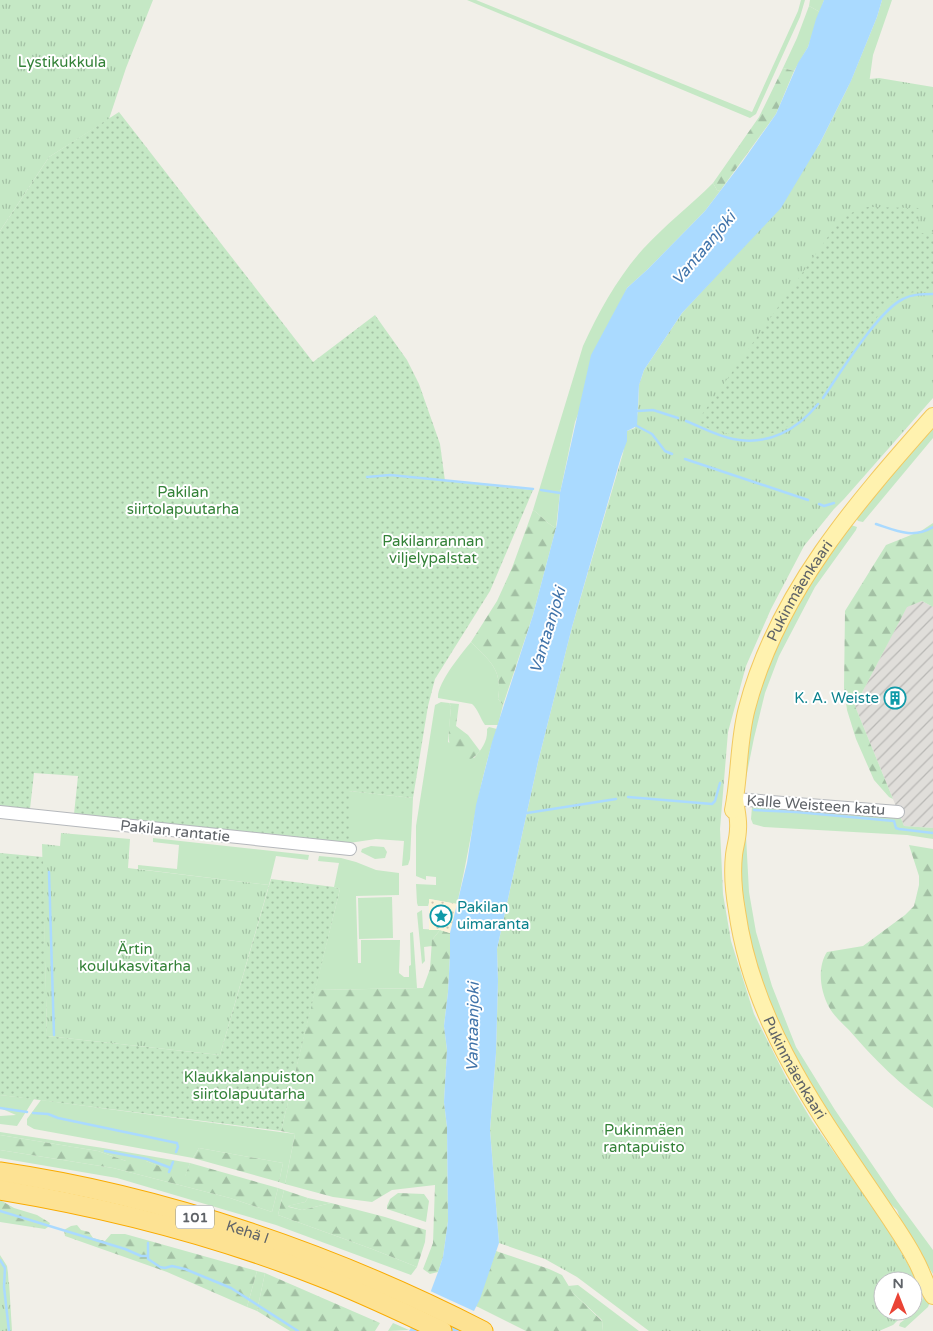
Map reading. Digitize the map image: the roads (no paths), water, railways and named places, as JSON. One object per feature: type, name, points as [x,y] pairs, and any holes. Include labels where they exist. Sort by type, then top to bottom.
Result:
[{"type":"highway","name":"Kehä I","points":[[0,1172],[98,1191],[180,1212],[284,1245],[379,1292],[442,1331]]},
{"type":"highway","name":"Kehä I","points":[[0,1190],[94,1208],[158,1224],[379,1292],[483,1331]]},
{"type":"main road","name":"Pukinmäenkaari","points":[[933,416],[845,519],[810,568],[780,620],[761,664],[746,710],[735,799],[729,827],[729,840],[734,853],[737,911],[759,995],[772,1029],[782,1051],[812,1102],[916,1260],[924,1282],[933,1296]]},
{"type":"main road","name":"Pukinmäenkaari","points":[[916,1260],[926,1269],[933,1280]]},
{"type":"street","name":"Kalle Weisteen katu","points":[[735,799],[898,812]]},
{"type":"street","name":"Pakilan rantatie","points":[[0,812],[350,849]]},
{"type":"water","name":"Vantaanjoki","points":[[824,0],[882,0],[851,81],[820,143],[781,208],[682,313],[644,370],[639,385],[637,426],[627,431],[627,441],[572,627],[538,762],[497,949],[496,1053],[490,1130],[499,1243],[480,1299],[464,1331],[409,1331],[429,1296],[438,1272],[443,1257],[448,1221],[447,1127],[444,1102],[447,1050],[444,1026],[448,992],[450,933],[467,863],[476,805],[492,742],[533,615],[557,524],[560,493],[591,355],[627,288],[705,211],[776,114],[798,63],[808,47]]},
{"type":"waterway","points":[[823,398],[860,344],[882,316],[903,299],[921,294],[933,294]]},
{"type":"waterway","points":[[686,421],[727,438],[746,441],[758,440],[781,434],[801,421],[818,404]]},
{"type":"waterway","points":[[638,411],[653,410],[678,418]]},
{"type":"waterway","points":[[637,426],[652,434],[665,451],[672,454]]},
{"type":"waterway","points":[[685,459],[808,500]]},
{"type":"waterway","points":[[367,477],[390,475],[533,489]]},
{"type":"waterway","points":[[541,490],[560,493]]},
{"type":"waterway","points":[[819,504],[824,506],[834,503]]},
{"type":"waterway","points":[[876,524],[905,533],[919,533],[933,527]]},
{"type":"waterway","points":[[628,797],[712,804],[715,801],[720,783]]},
{"type":"waterway","points":[[527,813],[616,799]]},
{"type":"waterway","points":[[754,810],[894,821],[896,828],[899,829],[933,833]]},
{"type":"waterway","points":[[49,872],[54,1035]]},
{"type":"waterway","points":[[0,1108],[27,1112]]},
{"type":"waterway","points":[[33,1113],[48,1114],[58,1118],[177,1143],[176,1152]]},
{"type":"waterway","points":[[105,1151],[147,1159],[171,1168]]},
{"type":"waterway","points":[[169,1172],[173,1162]]},
{"type":"waterway","points":[[0,1211],[125,1249],[141,1256],[147,1256]]},
{"type":"waterway","points":[[148,1243],[148,1259],[160,1267],[172,1266],[185,1269],[231,1288],[298,1331]]},
{"type":"waterway","points":[[0,1260],[5,1268],[4,1287],[9,1331]]},
{"type":"place","name":"K. A. Weiste","points":[[895,698]]},
{"type":"place","name":"Pakilan uimaranta","points":[[441,916]]},
{"type":"park label","name":"Lystikukkula","points":[[62,62]]},
{"type":"park label","name":"Pakilan siirtolapuutarha","points":[[183,500]]},
{"type":"park label","name":"Pakilanrannan viljelypalstat","points":[[433,550]]},
{"type":"park label","name":"Ärtin koulukasvitarha","points":[[135,958]]},
{"type":"park label","name":"Klaukkalanpuiston siirtolapuutarha","points":[[249,1086]]},
{"type":"park label","name":"Pukinmäen rantapuisto","points":[[644,1138]]}]
